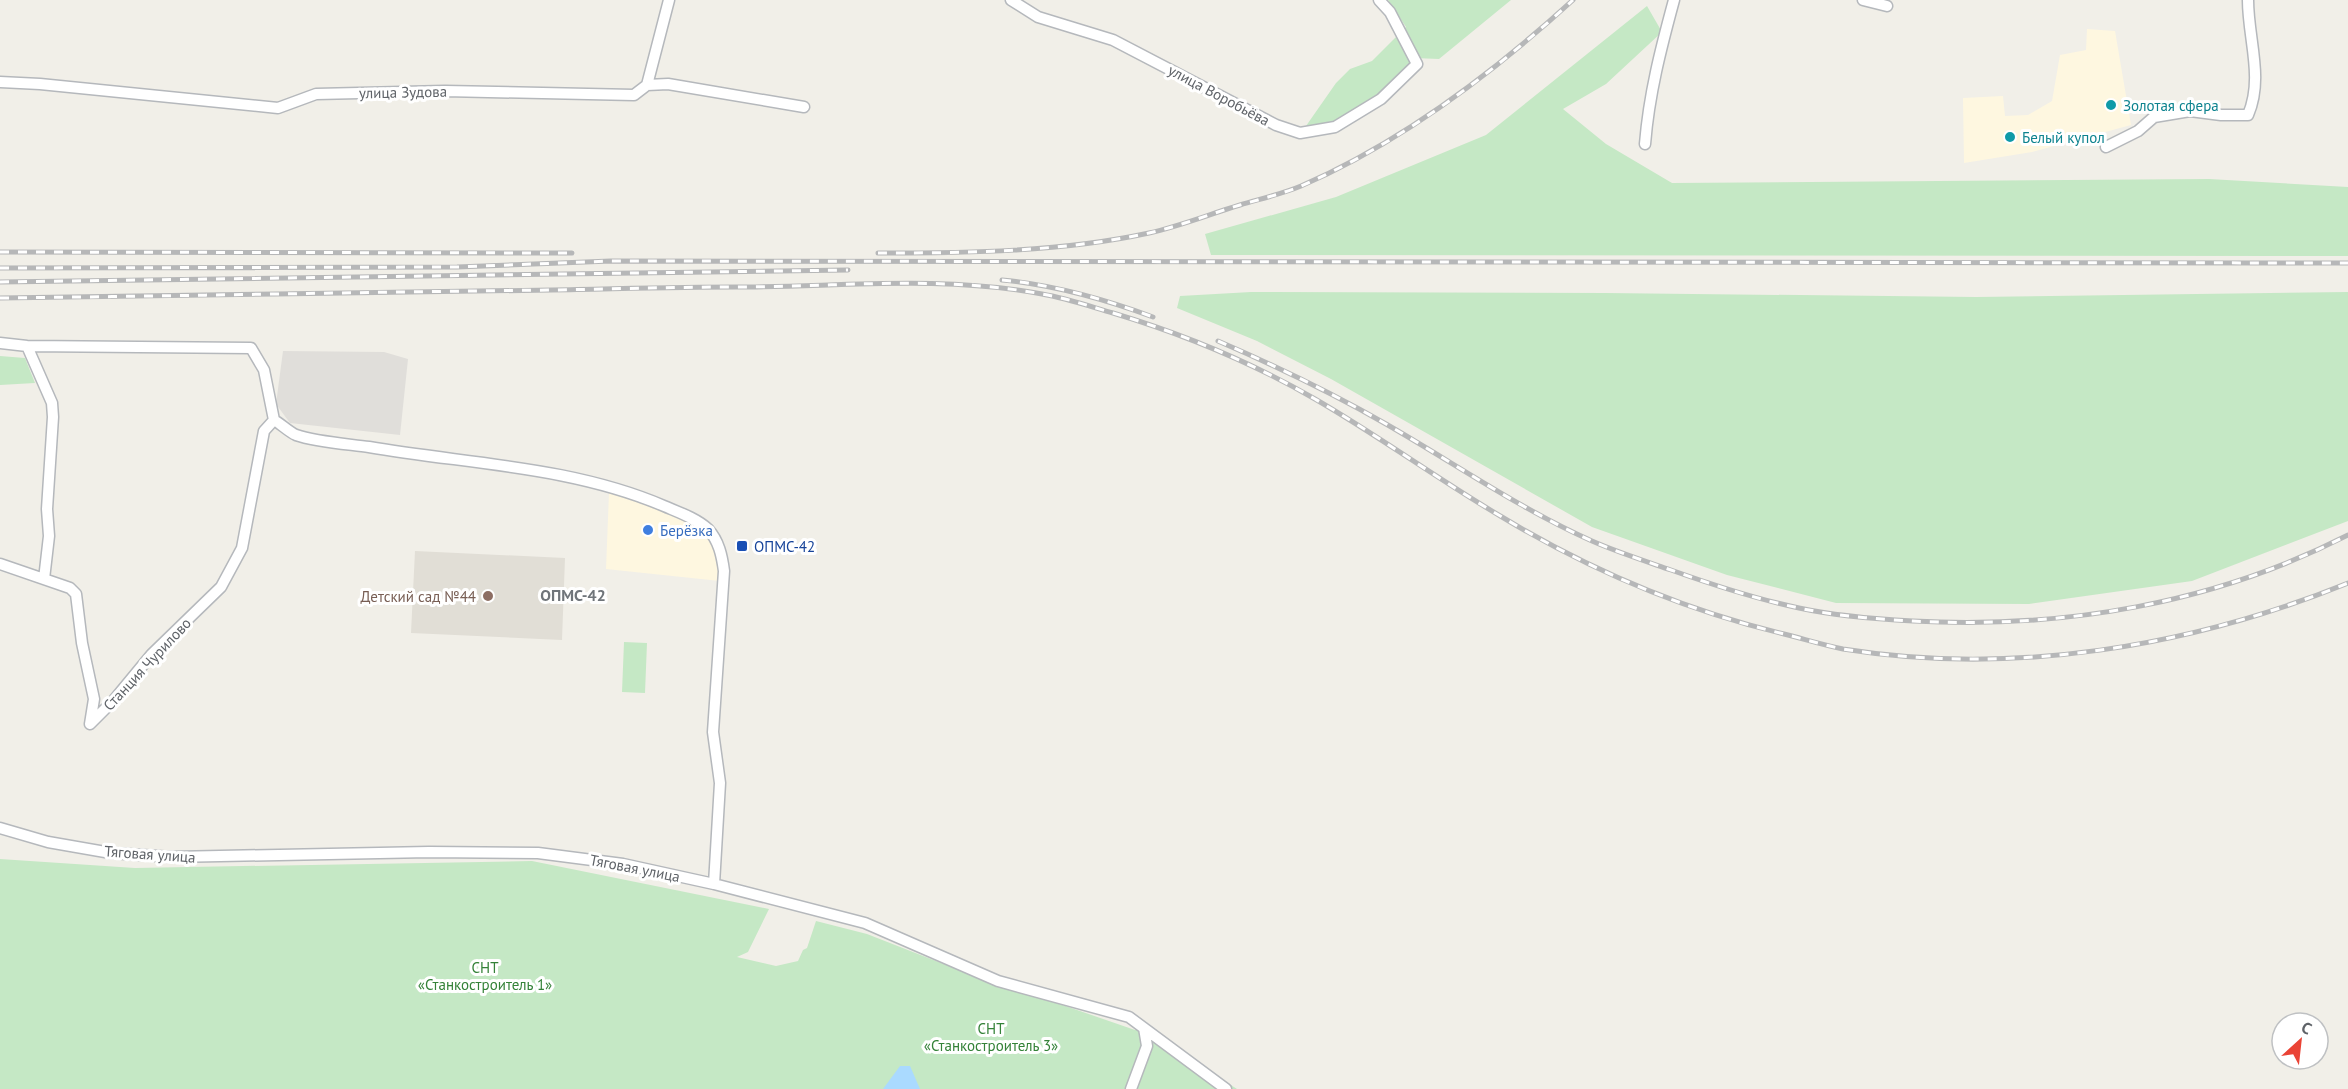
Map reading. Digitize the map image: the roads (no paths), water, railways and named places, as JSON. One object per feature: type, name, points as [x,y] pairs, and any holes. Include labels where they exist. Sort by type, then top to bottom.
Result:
[{"type":"street","points":[[647,85],[669,0]]},
{"type":"street","name":"улица Воробьёва","points":[[1011,0],[1038,17],[1113,40],[1276,125],[1300,133],[1335,127],[1381,99],[1416,64],[1390,12],[1379,0]]},
{"type":"street","points":[[1645,144],[1656,68],[1674,0]]},
{"type":"street","points":[[1863,0],[1887,6]]},
{"type":"street","points":[[2106,147],[2138,131],[2154,117],[2190,111],[2248,115],[2256,87],[2255,60],[2249,34],[2248,0]]},
{"type":"street","name":"улица Зудова","points":[[0,82],[278,108],[316,94],[445,91],[634,95],[647,85],[668,84],[804,107]]},
{"type":"street","points":[[0,343],[27,346],[251,348],[264,370],[274,420],[295,435],[428,457],[540,471],[607,486],[682,513],[708,529],[721,553],[724,571],[713,732],[720,783],[714,884]]},
{"type":"street","points":[[27,346],[52,404],[53,417],[46,508],[49,536],[44,579]]},
{"type":"street","name":"Станция Чурилово","points":[[0,564],[70,588],[75,594],[82,643],[94,699],[90,724],[114,700],[152,654],[221,587],[242,548],[264,431],[274,420]]},
{"type":"street","name":"Тяговая улица","points":[[0,828],[48,843],[111,853],[172,857],[429,852],[538,853],[623,864],[714,884],[865,923],[998,981],[1129,1017],[1226,1089]]},
{"type":"street","points":[[1131,1089],[1147,1046],[1144,1028]]},
{"type":"water","points":[[900,1066],[910,1066],[920,1089],[883,1089]]},
{"type":"railway","points":[[878,253],[1014,250],[1116,239],[1172,227],[1294,189],[1375,149],[1445,104],[1511,54],[1573,0]]},
{"type":"railway","points":[[0,252],[572,253]]},
{"type":"railway","points":[[0,268],[457,267],[611,261],[2348,263]]},
{"type":"railway","points":[[0,282],[848,270]]},
{"type":"railway","points":[[1002,280],[1041,285],[1079,294],[1153,317]]},
{"type":"railway","points":[[0,298],[774,287],[889,283],[1004,288],[1078,302],[1165,330],[1216,350],[1315,399],[1502,517],[1604,571],[1710,613],[1843,649],[1907,657],[1971,659],[2036,657],[2100,650],[2164,639],[2226,624],[2348,583]]},
{"type":"railway","points":[[1218,341],[1345,401],[1513,500],[1592,541],[1719,586],[1813,611],[1884,619],[1969,622],[2025,621],[2081,615],[2136,607],[2191,595],[2244,579],[2297,559],[2348,535]]},
{"type":"place","name":"Золотая сфера","points":[[2111,105]]},
{"type":"place","name":"Белый купол","points":[[2010,137]]},
{"type":"place","name":"Берёзка","points":[[648,530]]},
{"type":"place","name":"ОПМС-42","points":[[742,546]]},
{"type":"place","name":"Детский сад №44","points":[[488,596]]},
{"type":"district","name":"ОПМС-42","points":[[573,595]]},
{"type":"park label","name":"СНТ «Станкостроитель 1»","points":[[485,976]]},
{"type":"park label","name":"СНТ «Станкостроитель 3»","points":[[991,1036]]}]
